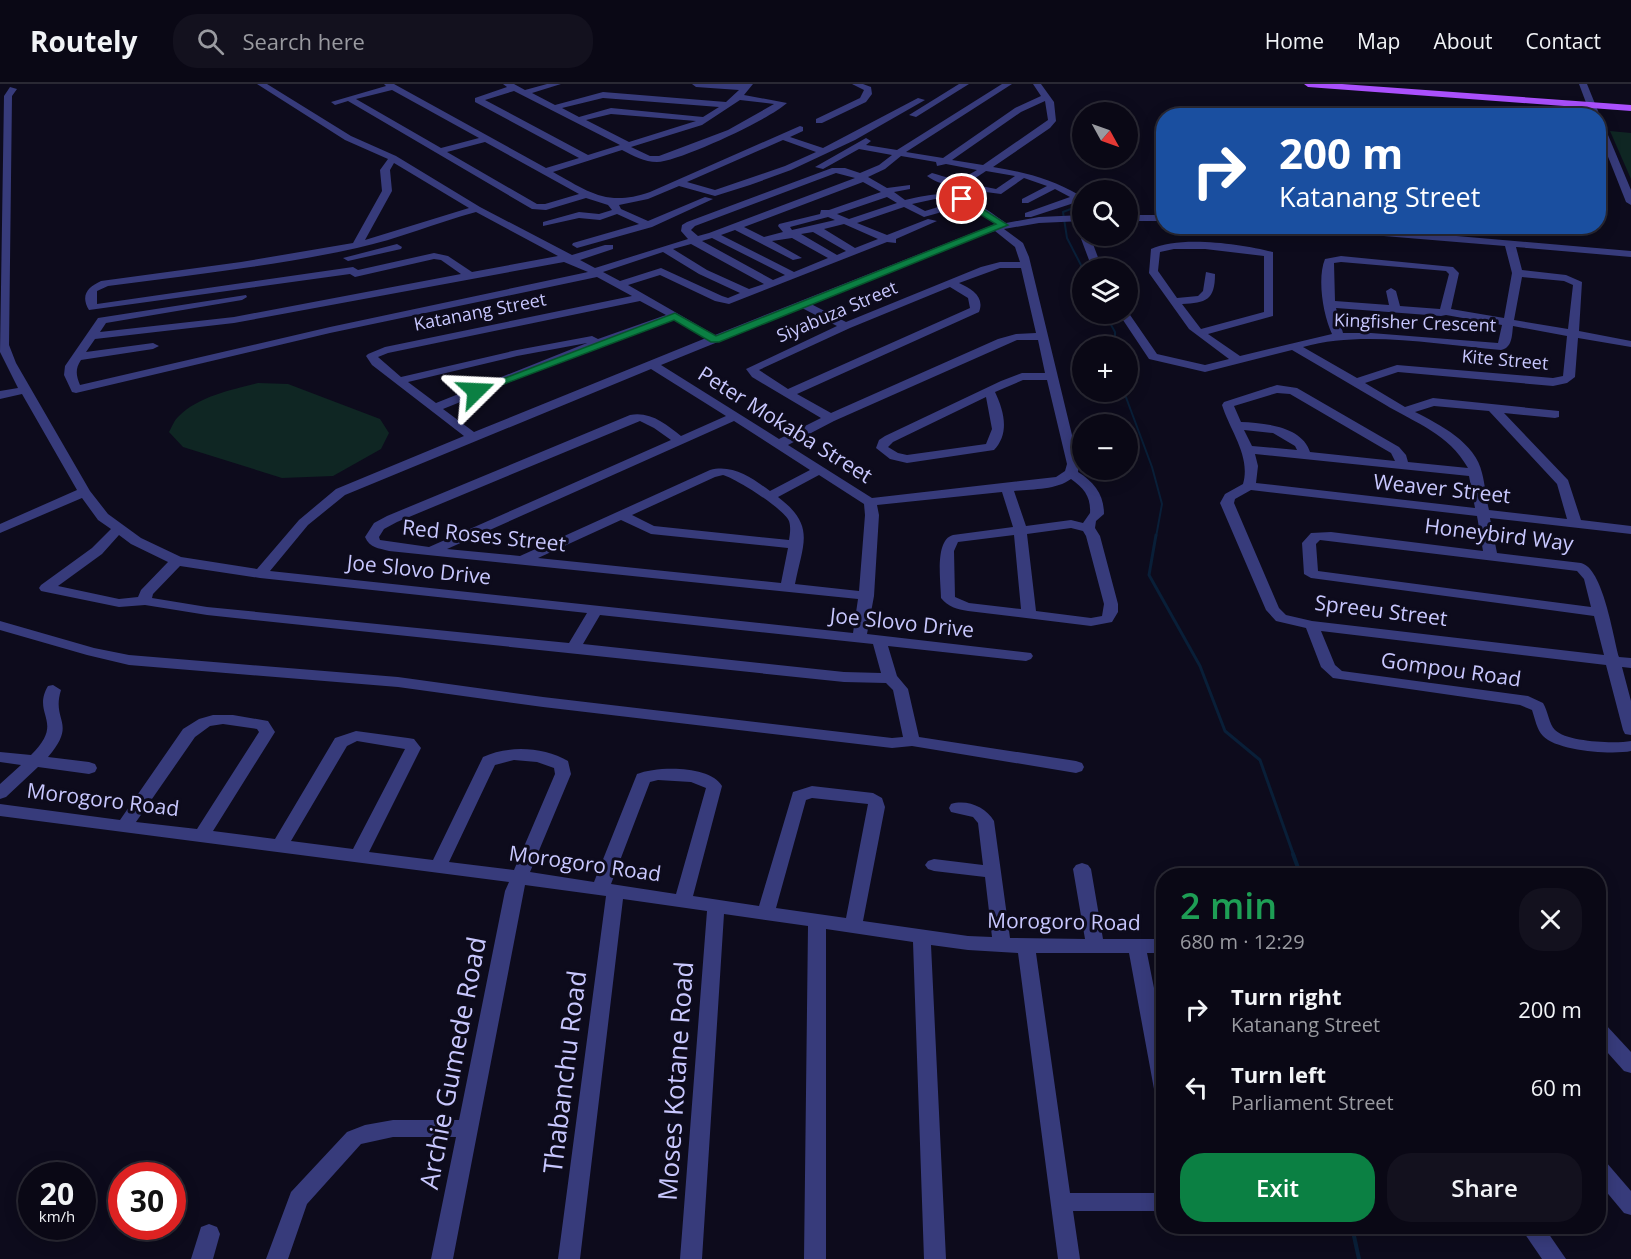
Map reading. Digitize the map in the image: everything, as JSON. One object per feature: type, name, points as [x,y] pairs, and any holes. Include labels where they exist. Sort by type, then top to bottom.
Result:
[{"type":"main road","points":[[1308,84],[1631,108]]},
{"type":"street","points":[[261,84],[348,138],[393,158],[477,209],[642,297],[715,339]]},
{"type":"street","points":[[524,93],[557,84]]},
{"type":"street","points":[[696,84],[747,86]]},
{"type":"street","points":[[820,167],[965,84]]},
{"type":"street","points":[[354,272],[350,279],[102,320],[75,357],[70,375],[76,389],[330,330],[595,273],[664,248],[713,235],[860,178],[882,167],[898,153],[1008,84]]},
{"type":"street","points":[[1037,84],[1046,97],[1051,105],[1051,122],[973,177],[948,182],[934,172],[945,160],[1018,110],[1046,97]]},
{"type":"street","points":[[1583,84],[1592,108]]},
{"type":"street","points":[[819,121],[863,100],[868,92],[860,85]]},
{"type":"street","points":[[334,102],[390,86],[587,195],[648,225]]},
{"type":"street","points":[[587,158],[478,100],[511,86],[648,159],[660,159],[731,132],[783,104],[780,101],[738,97]]},
{"type":"street","points":[[546,171],[706,119],[738,97],[747,86]]},
{"type":"street","points":[[0,89],[18,87]]},
{"type":"street","name":"Joe Slovo Drive","points":[[18,87],[8,93],[4,109],[3,345],[7,357],[84,492],[103,517],[117,530],[177,561],[260,574],[1026,656]]},
{"type":"street","points":[[554,108],[603,95],[728,105]]},
{"type":"street","points":[[349,98],[522,200],[543,208],[587,195]]},
{"type":"street","points":[[679,183],[710,193],[721,192],[777,172],[823,151],[889,119],[921,100]]},
{"type":"street","points":[[347,110],[363,106]]},
{"type":"street","points":[[577,120],[611,111],[706,119]]},
{"type":"street","points":[[363,119],[377,115]]},
{"type":"street","points":[[377,127],[392,123]]},
{"type":"street","points":[[547,224],[579,215],[600,217],[615,207],[679,183],[800,129]]},
{"type":"street","points":[[391,136],[406,132]]},
{"type":"street","points":[[783,138],[823,151]]},
{"type":"street","points":[[422,155],[486,139]]},
{"type":"street","points":[[1606,140],[1631,202]]},
{"type":"street","points":[[406,146],[422,141]]},
{"type":"street","points":[[260,574],[306,519],[331,497],[358,483],[1000,225],[1075,199],[1075,196],[1055,185],[1023,175],[859,146]]},
{"type":"street","points":[[357,245],[387,191],[385,170],[393,158]]},
{"type":"street","points":[[439,164],[454,160]]},
{"type":"street","points":[[456,174],[470,169]]},
{"type":"street","points":[[772,284],[694,240],[686,229],[707,217],[835,170],[843,170],[860,178],[924,214],[1000,199],[998,192]]},
{"type":"street","points":[[981,189],[998,192],[1023,175]]},
{"type":"street","points":[[471,184],[487,179]]},
{"type":"street","points":[[1025,201],[1055,185]]},
{"type":"street","points":[[835,258],[792,234],[783,226],[907,187]]},
{"type":"street","points":[[488,194],[504,189]]},
{"type":"street","points":[[764,240],[848,222],[904,203],[944,194],[972,204],[1000,225],[1018,245],[1026,265],[1073,464],[1071,473]]},
{"type":"street","points":[[577,245],[648,225],[708,199]]},
{"type":"street","points":[[507,204],[522,200]]},
{"type":"street","points":[[801,202],[892,241]]},
{"type":"street","points":[[345,253],[357,245],[477,209]]},
{"type":"street","points":[[707,217],[764,240],[797,258]]},
{"type":"street","points":[[1138,218],[1156,218]]},
{"type":"street","points":[[1000,225],[1036,219],[1072,221]]},
{"type":"street","points":[[619,285],[661,271],[722,301],[749,294],[835,258],[892,241],[932,221]]},
{"type":"street","points":[[816,229],[855,252]]},
{"type":"street","points":[[1393,234],[1631,254]]},
{"type":"street","points":[[713,235],[792,275]]},
{"type":"street","points":[[91,336],[226,321],[567,259],[620,244]]},
{"type":"street","name":"Kingfisher Crescent","points":[[1130,324],[1149,354],[1156,359],[1200,369],[1326,337],[1371,336],[1498,347],[1504,344],[1517,273],[1510,244]]},
{"type":"street","points":[[102,320],[90,301],[91,291],[101,284],[397,247]]},
{"type":"street","points":[[1199,333],[1269,314],[1270,256],[1261,252],[1210,247],[1159,248],[1155,251],[1152,267],[1199,333],[1238,360]]},
{"type":"street","points":[[664,248],[693,267],[749,294]]},
{"type":"street","points":[[345,253],[354,272]]},
{"type":"street","points":[[93,308],[354,272],[437,256],[444,258],[472,277]]},
{"type":"street","points":[[1340,336],[1331,321],[1328,263],[1341,259],[1449,269],[1454,275],[1446,311]]},
{"type":"street","name":"Siyabuza Street","points":[[830,418],[756,375],[752,369],[846,326],[992,267],[1026,265]]},
{"type":"street","name":"Kite Street","points":[[1355,383],[1397,368],[1561,382],[1569,377],[1577,282],[1566,278],[1517,273]]},
{"type":"street","points":[[1175,301],[1207,295],[1210,292],[1210,274]]},
{"type":"street","points":[[789,393],[975,310],[977,304],[974,297],[951,284]]},
{"type":"street","points":[[1390,291],[1395,310]]},
{"type":"street","name":"Katanang Street","points":[[473,437],[398,381],[376,363],[372,356],[385,350],[642,297]]},
{"type":"street","points":[[803,304],[846,326]]},
{"type":"street","points":[[1330,304],[1437,314],[1446,311],[1631,344]]},
{"type":"street","points":[[434,408],[603,341],[675,316]]},
{"type":"street","points":[[780,444],[830,418],[1002,341],[1016,337],[1043,336]]},
{"type":"street","points":[[398,381],[545,347],[586,340],[603,341]]},
{"type":"street","points":[[1292,345],[1449,435],[1469,457],[1476,473],[1491,555]]},
{"type":"street","points":[[75,357],[153,346]]},
{"type":"street","name":"Peter Mokaba Street","points":[[653,365],[870,502],[872,510],[867,596],[859,639]]},
{"type":"street","points":[[989,391],[999,435],[996,443],[990,447],[907,459],[894,456],[882,448],[883,443],[889,439],[989,391],[1018,378],[1053,376]]},
{"type":"street","points":[[1249,486],[1251,469],[1246,449],[1229,409],[1231,402],[1274,389],[1288,389],[1395,450],[1400,455],[1402,465]]},
{"type":"street","points":[[0,395],[26,390]]},
{"type":"street","points":[[1404,411],[1431,402],[1556,414]]},
{"type":"street","points":[[1492,408],[1564,484],[1575,524]]},
{"type":"street","points":[[429,552],[736,416]]},
{"type":"street","name":"Red Roses Street","points":[[680,441],[650,420],[642,417],[634,418],[392,519],[379,526],[372,534],[373,540],[379,545],[429,552],[867,596]]},
{"type":"street","points":[[1235,426],[1267,426],[1276,429],[1303,445],[1304,454]]},
{"type":"street","points":[[1246,449],[1476,473]]},
{"type":"street","points":[[768,497],[820,470]]},
{"type":"street","points":[[521,561],[718,471],[732,473],[786,509],[795,520],[795,545],[788,589]]},
{"type":"street","points":[[870,502],[1007,488],[1055,481],[1071,473]]},
{"type":"street","points":[[1071,473],[1091,486],[1097,502],[1097,514],[1090,520],[1088,528]]},
{"type":"street","name":"Weaver Street","points":[[1249,486],[1631,530]]},
{"type":"street","name":"Spreeu Street","points":[[1249,486],[1230,498],[1227,503],[1273,610],[1281,618],[1312,625],[1631,663]]},
{"type":"street","points":[[1007,488],[1020,529],[1029,614]]},
{"type":"street","points":[[0,529],[84,492]]},
{"type":"street","points":[[622,514],[640,526],[651,530],[795,545]]},
{"type":"street","points":[[1071,524],[1088,528],[1093,536],[1111,604],[1109,615],[1104,621],[1096,622],[963,606],[950,600],[946,592],[947,551],[950,541],[960,536],[1020,529],[1071,524]]},
{"type":"street","points":[[117,530],[97,551],[46,588],[109,602],[145,601],[231,614],[844,677],[890,678]]},
{"type":"street","name":"Honeybird Way","points":[[1599,612],[1311,574],[1309,543],[1312,537],[1331,536],[1581,567],[1590,574],[1612,660]]},
{"type":"street","points":[[145,601],[146,593],[177,561]]},
{"type":"street","points":[[573,648],[596,610]]},
{"type":"street","points":[[0,625],[92,652],[129,660],[398,682],[809,734],[892,743],[912,741],[1076,767]]},
{"type":"street","name":"Gompou Road","points":[[1312,625],[1328,667],[1338,675],[1523,700],[1538,707],[1547,730],[1557,739],[1620,748],[1631,746]]},
{"type":"street","points":[[880,642],[890,678],[900,688],[912,741]]},
{"type":"street","points":[[1612,660],[1631,730]]},
{"type":"street","points":[[0,793],[53,741],[56,727],[49,706],[53,690]]},
{"type":"street","points":[[125,825],[189,733],[198,724],[213,719],[262,725],[267,732],[264,739],[202,835]]},
{"type":"street","points":[[280,846],[337,746],[343,740],[360,736],[408,743],[413,748],[412,753],[358,857]]},
{"type":"street","name":"Archie Gumede Road","points":[[437,868],[489,761],[506,754],[555,761],[562,765],[563,774],[518,877],[442,1259]]},
{"type":"street","points":[[0,757],[89,768]]},
{"type":"street","name":"Thabanchu Road","points":[[568,1259],[608,890],[643,778],[657,773],[706,779],[714,786],[683,901]]},
{"type":"street","points":[[765,914],[799,795],[812,792],[868,798],[875,800],[877,807],[853,927]]},
{"type":"street","points":[[957,808],[978,812],[985,817],[1002,945]]},
{"type":"street","name":"Morogoro Road","points":[[0,810],[518,877],[922,937],[1026,946],[1095,944],[1156,946]]},
{"type":"street","points":[[934,865],[992,872]]},
{"type":"street","points":[[1082,869],[1095,944]]},
{"type":"street","name":"Moses Kotane Road","points":[[690,1259],[716,906]]},
{"type":"street","points":[[815,1259],[817,922]]},
{"type":"street","points":[[922,937],[935,1259]]},
{"type":"street","points":[[1026,946],[1069,1259]]},
{"type":"street","points":[[1137,946],[1156,1047]]},
{"type":"street","points":[[1606,1038],[1631,1065]]},
{"type":"street","points":[[277,1259],[298,1199],[354,1138],[373,1130],[469,1129]]},
{"type":"street","points":[[1606,1176],[1631,1206]]},
{"type":"street","points":[[1061,1202],[1156,1202]]},
{"type":"street","points":[[202,1259],[209,1234]]},
{"type":"street","points":[[1536,1234],[1555,1259]]},
{"type":"green space","points":[[1610,131],[1631,133],[1631,179]]},
{"type":"green space","points":[[258,383],[288,384],[380,419],[389,433],[381,449],[333,476],[282,478],[183,447],[169,432],[177,418],[196,403]]},
{"type":"waterway","points":[[1072,209],[1063,212],[1067,238],[1077,258]]},
{"type":"waterway","points":[[1111,324],[1115,336]]},
{"type":"waterway","points":[[1128,402],[1152,467],[1162,504],[1156,537]]},
{"type":"waterway","points":[[1156,535],[1149,575],[1200,666],[1225,731],[1260,760],[1294,856]]},
{"type":"waterway","points":[[1293,854],[1298,868]]},
{"type":"waterway","points":[[1354,1234],[1359,1259]]},
{"type":"route","points":[[476,391],[603,341],[675,316],[715,339],[969,236],[1003,225],[962,199]]}]
